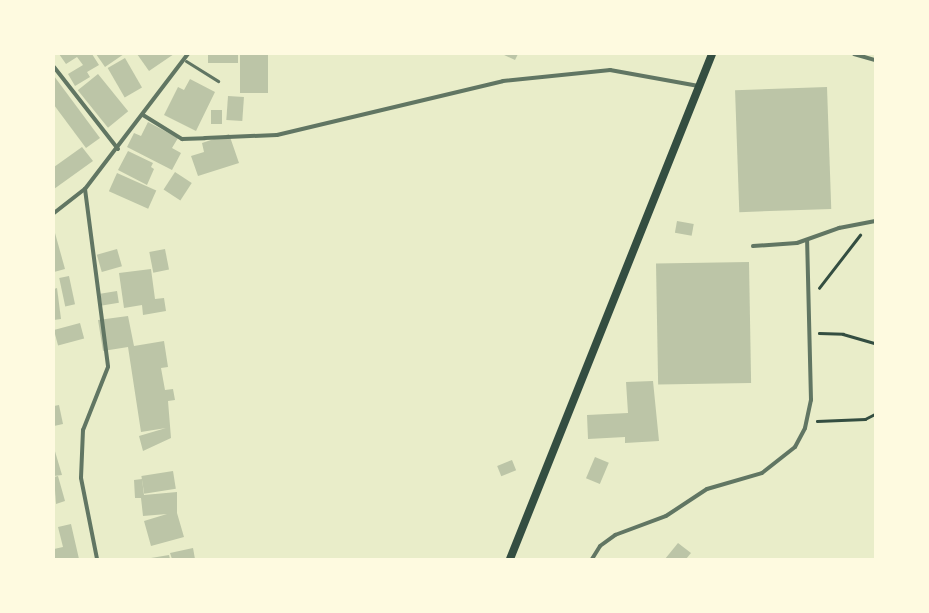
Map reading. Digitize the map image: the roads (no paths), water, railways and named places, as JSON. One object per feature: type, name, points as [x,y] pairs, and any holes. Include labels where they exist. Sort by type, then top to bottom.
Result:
[{"type":"main road","points":[[510,559],[712,54]]},
{"type":"street","points":[[54,213],[85,189],[186,61],[188,54]]},
{"type":"street","points":[[854,54],[875,60]]},
{"type":"street","points":[[54,67],[118,149]]},
{"type":"street","points":[[143,115],[182,139],[277,135],[503,82],[533,78],[610,70],[699,86]]},
{"type":"street","points":[[85,189],[108,367],[83,430],[81,478],[97,559]]},
{"type":"street","points":[[753,246],[807,240],[840,228],[873,221]]},
{"type":"street","points":[[592,559],[600,546],[615,535],[666,516],[707,489],[771,468],[795,447],[809,418],[807,240]]},
{"type":"lane","points":[[186,61],[218,81]]}]
